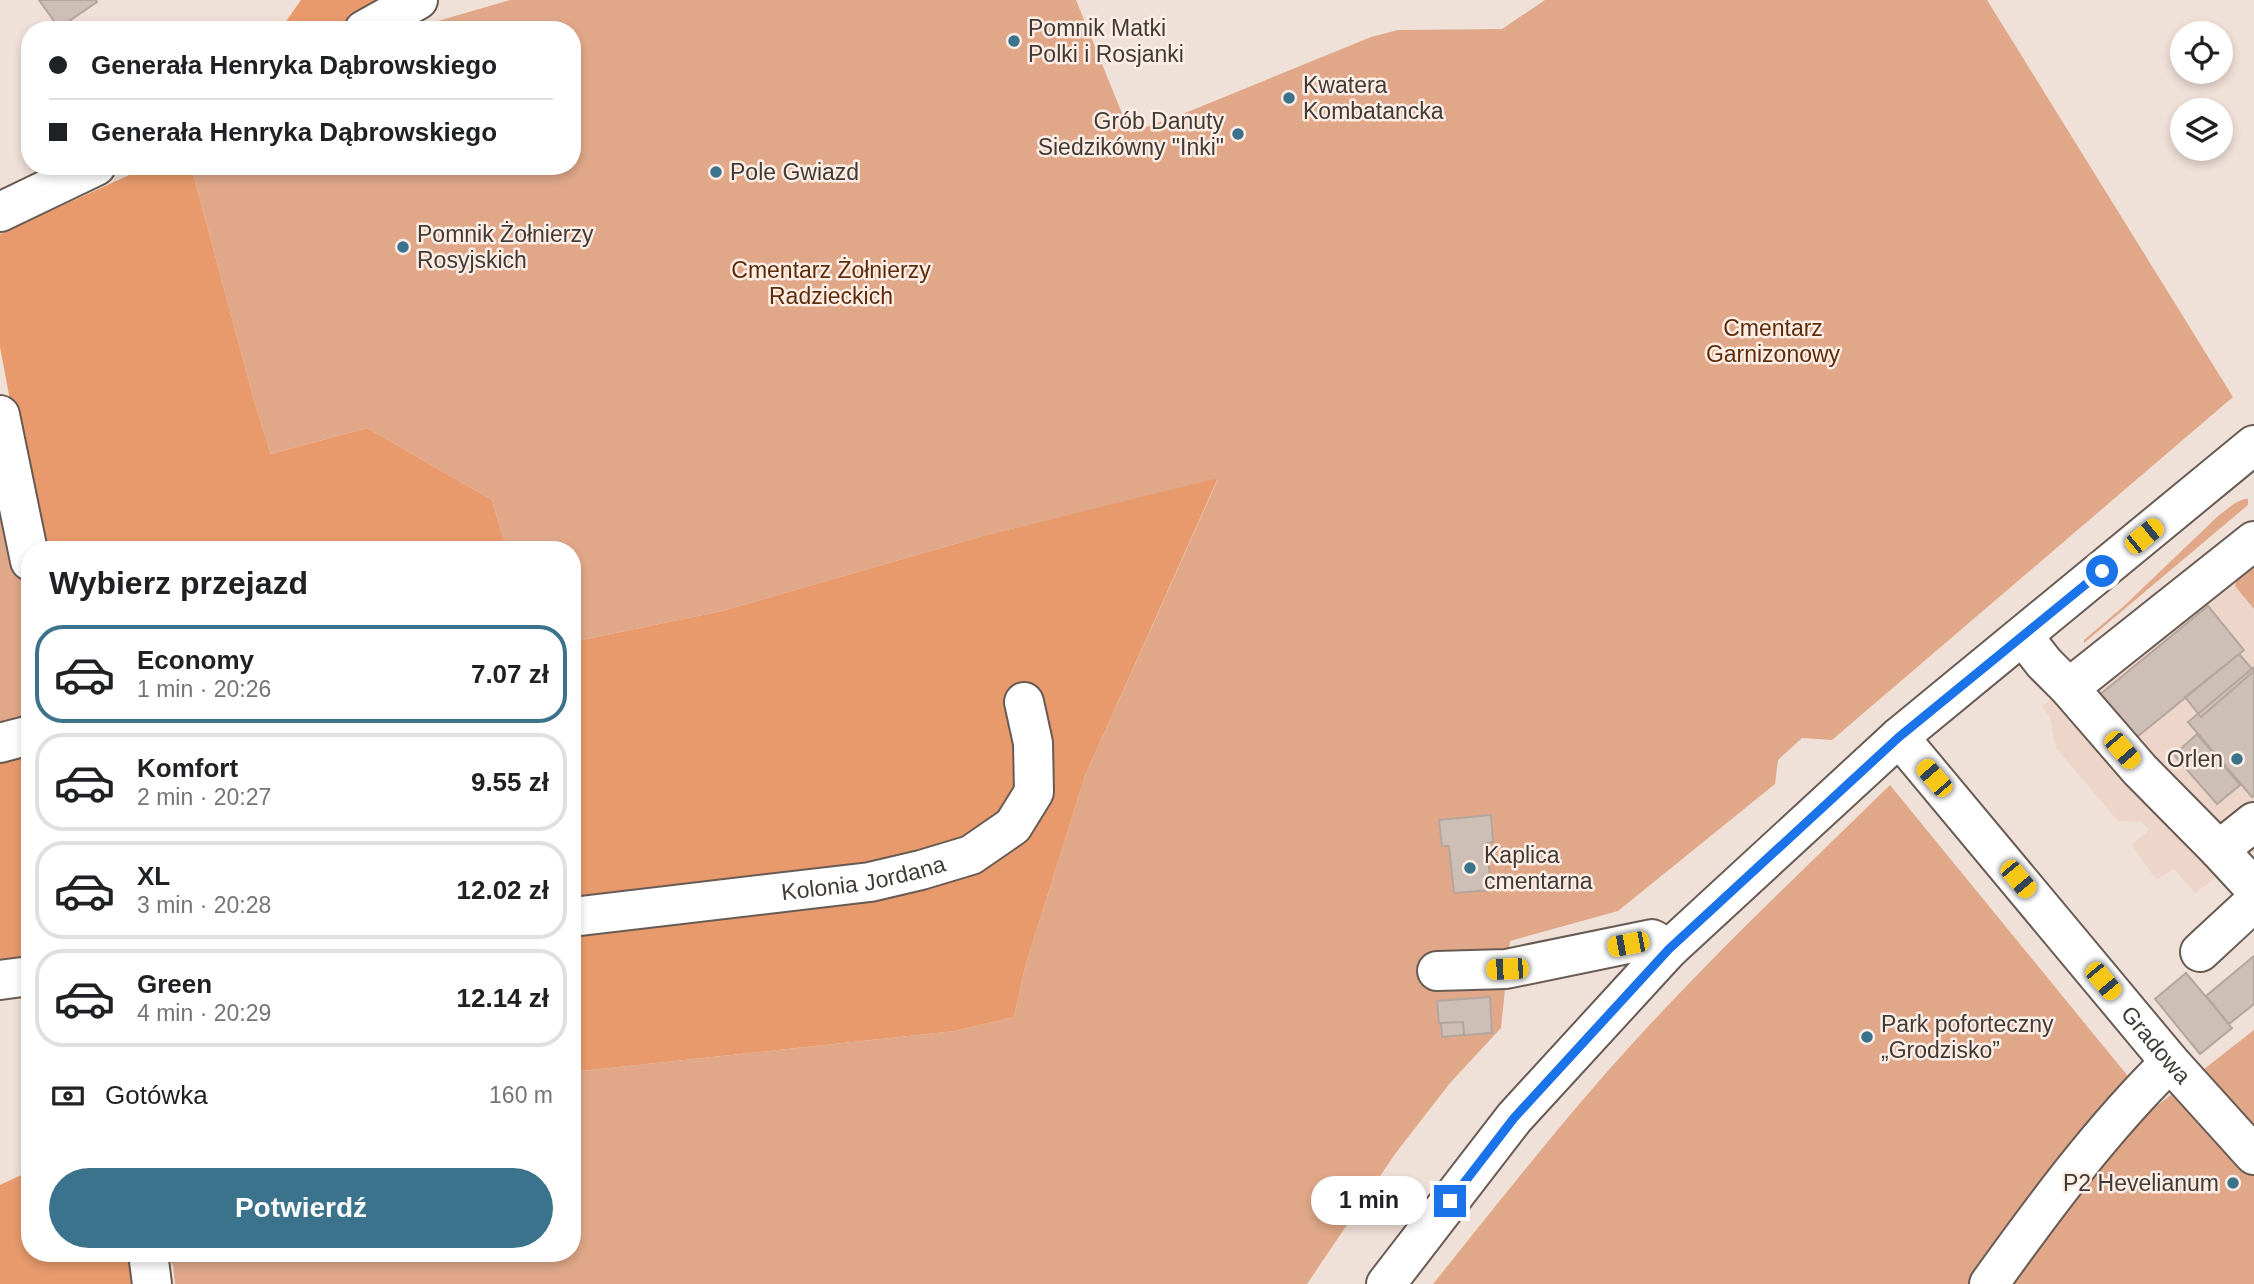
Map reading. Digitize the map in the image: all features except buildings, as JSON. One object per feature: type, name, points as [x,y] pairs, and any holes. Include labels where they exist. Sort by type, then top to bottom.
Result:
[{"type":"street","points":[[380,21],[418,0]]},
{"type":"street","points":[[0,212],[77,175]]},
{"type":"street","points":[[0,415],[26,541]]},
{"type":"street","points":[[1386,1284],[1514,1118],[1669,949],[1899,737],[2253,448]]},
{"type":"street","points":[[2069,688],[2254,541]]},
{"type":"street","points":[[2023,636],[2140,770],[2254,888]]},
{"type":"street","name":"Kolonia Jordana","points":[[581,916],[870,883],[971,855],[1013,826],[1034,792],[1033,743],[1024,702]]},
{"type":"street","points":[[0,743],[21,737]]},
{"type":"street","name":"Gradowa","points":[[1899,737],[2170,1062],[2254,1155]]},
{"type":"street","points":[[2219,850],[2254,822]]},
{"type":"street","points":[[2200,952],[2254,902]]},
{"type":"street","points":[[1437,971],[1507,969],[1653,939],[1669,949]]},
{"type":"street","points":[[0,980],[21,977]]},
{"type":"street","points":[[1989,1284],[2054,1194],[2135,1097],[2170,1062]]},
{"type":"street","points":[[149,1262],[152,1284]]},
{"type":"shaded area","points":[[301,0],[396,0],[358,21],[286,21]]},
{"type":"shaded area","points":[[129,175],[193,175],[271,454],[367,428],[492,500],[504,541],[36,541],[0,347],[0,234]]},
{"type":"shaded area","points":[[1218,478],[1085,776],[1025,967],[1014,1017],[955,1031],[581,1071],[581,640],[722,611],[986,535]]},
{"type":"shaded area","points":[[2254,536],[2254,851],[2195,893],[2174,869],[2156,880],[2132,845],[2149,830],[2142,822],[2118,821],[2056,748],[2050,717],[2042,707]]},
{"type":"shaded area","points":[[21,752],[21,968],[0,971],[0,757]]},
{"type":"shaded area","points":[[21,1175],[21,1262],[137,1262],[140,1284],[0,1284],[0,1185]]},
{"type":"green space","name":"Cmentarz Garnizonowy","points":[[510,0],[1076,0],[1130,133],[1371,37],[1398,30],[1502,29],[1545,0],[1987,0],[2233,397],[1832,740],[1802,738],[1778,760],[1775,784],[1618,911],[1510,941],[1501,1028],[1450,1083],[1395,1154],[1307,1284],[175,1284],[170,1262],[581,1262],[581,1071],[955,1031],[1014,1017],[1025,967],[1085,776],[1218,479],[986,535],[722,611],[581,640],[581,541],[504,541],[492,500],[367,428],[271,454],[193,175],[581,175],[581,21],[438,21]]},
{"type":"green space","points":[[0,450],[21,559],[21,732],[0,737]]},
{"type":"green space","points":[[2248,499],[2248,505],[2084,643],[2084,640],[2124,606],[2218,516]]},
{"type":"green space","points":[[2254,562],[2254,609],[2235,586],[2238,575]]},
{"type":"green space","name":"Park poforteczny „Grodzisko”","points":[[1890,785],[2154,1108],[2254,1030],[2254,1284],[1433,1284],[1555,1132],[1632,1044],[1727,945]]},
{"type":"place","name":"Pomnik Matki Polki i Rosjanki","points":[[1014,41]]},
{"type":"place","name":"Kwatera Kombatancka","points":[[1289,98]]},
{"type":"place","name":"Grób Danuty Siedzikówny \"Inki\"","points":[[1238,134]]},
{"type":"place","name":"Pole Gwiazd","points":[[716,172]]},
{"type":"place","name":"Pomnik Żołnierzy Rosyjskich","points":[[403,247]]},
{"type":"place","name":"Orlen","points":[[2237,759]]},
{"type":"place","name":"Kaplica cmentarna","points":[[1470,868]]},
{"type":"place","name":"Park poforteczny „Grodzisko”","points":[[1867,1037]]},
{"type":"place","name":"P2 Hevelianum","points":[[2233,1183]]},
{"type":"route","points":[[1450,1201],[1514,1118],[1669,949],[1899,737],[2102,571]]},
{"type":"park label","name":"Cmentarz Żołnierzy Radzieckich","points":[[831,283]]}]
